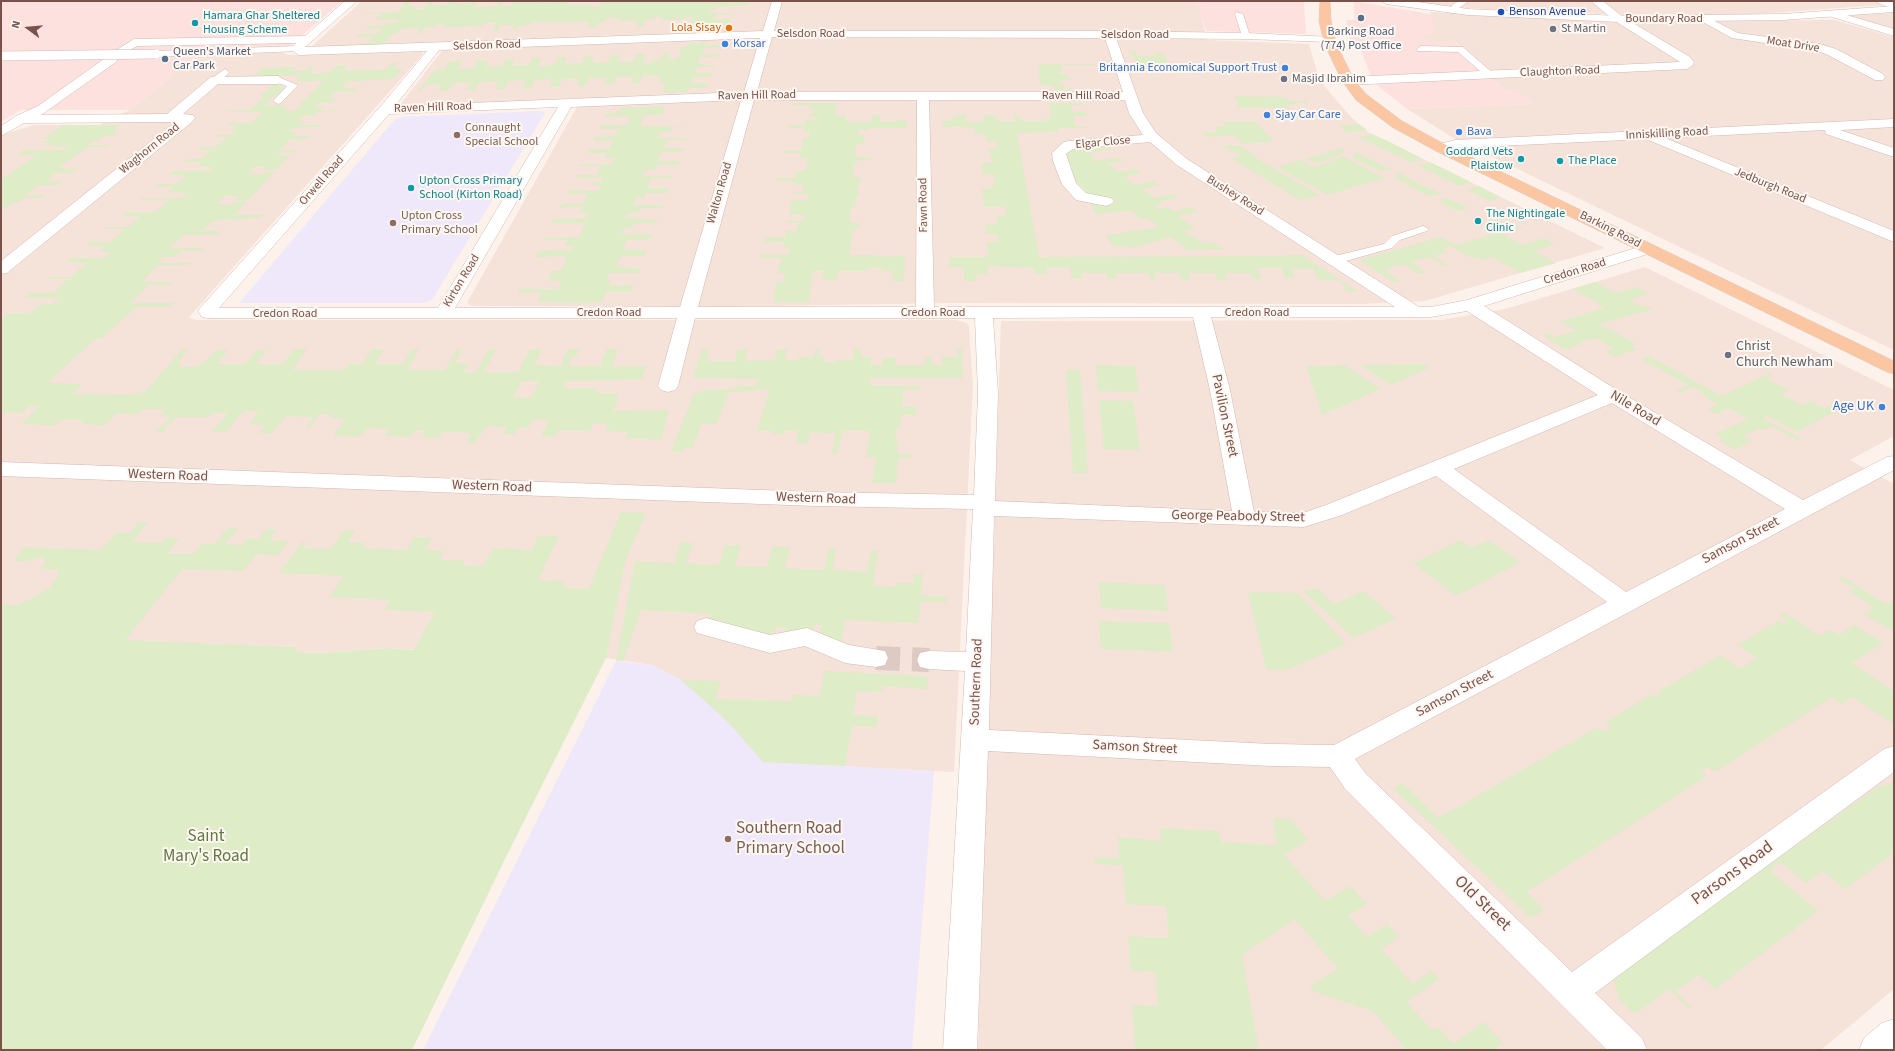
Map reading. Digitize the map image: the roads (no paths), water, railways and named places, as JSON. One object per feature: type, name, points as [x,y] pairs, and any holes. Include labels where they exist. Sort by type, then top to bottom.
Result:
[{"type":"main road","name":"Barking Road","points":[[1325,1],[1325,22],[1329,39],[1348,81],[1361,97],[1397,124],[1441,148],[1894,368]]},
{"type":"street","points":[[296,49],[352,1]]},
{"type":"street","name":"Walton Road","points":[[668,386],[748,96],[777,1]]},
{"type":"street","name":"Boundary Road","points":[[1386,1],[1454,11],[1619,19],[1705,19],[1894,10]]},
{"type":"street","points":[[1596,1],[1619,19]]},
{"type":"street","points":[[1882,1],[1894,6]]},
{"type":"street","points":[[1833,14],[1894,33]]},
{"type":"street","name":"Claughton Road","points":[[1348,81],[1687,65],[1688,62],[1686,60],[1619,19]]},
{"type":"street","name":"Moat Drive","points":[[1705,19],[1728,33],[1736,36],[1820,48],[1879,77]]},
{"type":"street","name":"Selsdon Road","points":[[296,49],[300,51],[436,48],[768,34],[1110,34],[1329,39]]},
{"type":"street","name":"Bushey Road","points":[[1110,34],[1130,96],[1142,125],[1153,138],[1182,162],[1415,312]]},
{"type":"street","points":[[1,132],[21,119],[43,109],[134,42],[306,39]]},
{"type":"street","name":"Orwell Road","points":[[208,313],[207,311],[385,110],[436,48]]},
{"type":"street","points":[[170,118],[220,76],[278,80]]},
{"type":"street","name":"Raven Hill Road","points":[[385,110],[748,96],[1130,96]]},
{"type":"street","name":"Fawn Road","points":[[923,96],[925,313]]},
{"type":"street","name":"Kirton Road","points":[[443,313],[566,104]]},
{"type":"street","name":"Waghorn Road","points":[[1,269],[188,118],[21,119]]},
{"type":"street","name":"Inniskilling Road","points":[[1441,148],[1454,144],[1894,123]]},
{"type":"street","points":[[1822,127],[1894,154]]},
{"type":"street","name":"Jedburgh Road","points":[[1647,135],[1894,236]]},
{"type":"street","name":"Elgar Close","points":[[1106,201],[1081,197],[1069,184],[1060,161],[1059,153],[1069,146],[1153,138]]},
{"type":"street","name":"Credon Road","points":[[208,313],[1431,312],[1470,305],[1648,249]]},
{"type":"street","name":"Nile Road","points":[[1470,305],[1613,396],[1802,509]]},
{"type":"street","name":"Pavilion Street","points":[[1201,312],[1220,390],[1244,519]]},
{"type":"street","name":"Southern Road","points":[[960,1050],[975,740],[988,393],[984,313]]},
{"type":"street","name":"George Peabody Street","points":[[983,505],[1244,519],[1304,520],[1334,510],[1613,396]]},
{"type":"street","name":"Samson Street","points":[[975,740],[1271,755],[1337,756],[1802,509],[1894,462]]},
{"type":"street","points":[[1438,468],[1625,603]]},
{"type":"street","name":"Western Road","points":[[1,469],[983,505]]},
{"type":"street","points":[[706,626],[770,644],[807,637],[845,654],[876,658]]},
{"type":"street","points":[[929,660],[977,662]]},
{"type":"street","name":"Old Street","points":[[1337,756],[1356,782],[1572,991],[1630,1050]]},
{"type":"street","name":"Parsons Road","points":[[1572,991],[1894,757]]},
{"type":"street","points":[[1876,1050],[1894,1035]]},
{"type":"lane","points":[[1454,11],[1455,7],[1465,1]]},
{"type":"lane","points":[[1239,14],[1246,36]]},
{"type":"lane","points":[[1,56],[156,54],[296,49]]},
{"type":"lane","points":[[1421,49],[1460,49],[1490,75]]},
{"type":"lane","points":[[278,80],[293,85],[278,101]]},
{"type":"lane","points":[[1335,260],[1388,246],[1396,238],[1423,229]]},
{"type":"tunnel","points":[[876,658],[929,660]]},
{"type":"place","name":"Benson Avenue","points":[[1501,12]]},
{"type":"place","name":"Barking Road (774) Post Office","points":[[1361,18]]},
{"type":"place","name":"Hamara Ghar Sheltered Housing Scheme","points":[[195,23]]},
{"type":"place","name":"Lola Sisay","points":[[729,28]]},
{"type":"place","name":"St Martin","points":[[1553,29]]},
{"type":"place","name":"Korsar","points":[[725,44]]},
{"type":"place","name":"Queen's Market Car Park","points":[[165,59]]},
{"type":"place","name":"Britannia Economical Support Trust","points":[[1285,68]]},
{"type":"place","name":"Masjid Ibrahim","points":[[1284,79]]},
{"type":"place","name":"Sjay Car Care","points":[[1267,115]]},
{"type":"place","name":"Bava","points":[[1459,132]]},
{"type":"place","name":"Connaught Special School","points":[[457,135]]},
{"type":"place","name":"Goddard Vets Plaistow","points":[[1521,159]]},
{"type":"place","name":"The Place","points":[[1560,161]]},
{"type":"place","name":"Upton Cross Primary School (Kirton Road)","points":[[411,188]]},
{"type":"place","name":"The Nightingale Clinic","points":[[1478,221]]},
{"type":"place","name":"Upton Cross Primary School","points":[[393,223]]},
{"type":"place","name":"Christ Church Newham","points":[[1728,355]]},
{"type":"place","name":"Age UK","points":[[1882,407]]},
{"type":"place","name":"Southern Road Primary School","points":[[728,839]]},
{"type":"park label","name":"Saint Mary's Road","points":[[206,847]]}]
